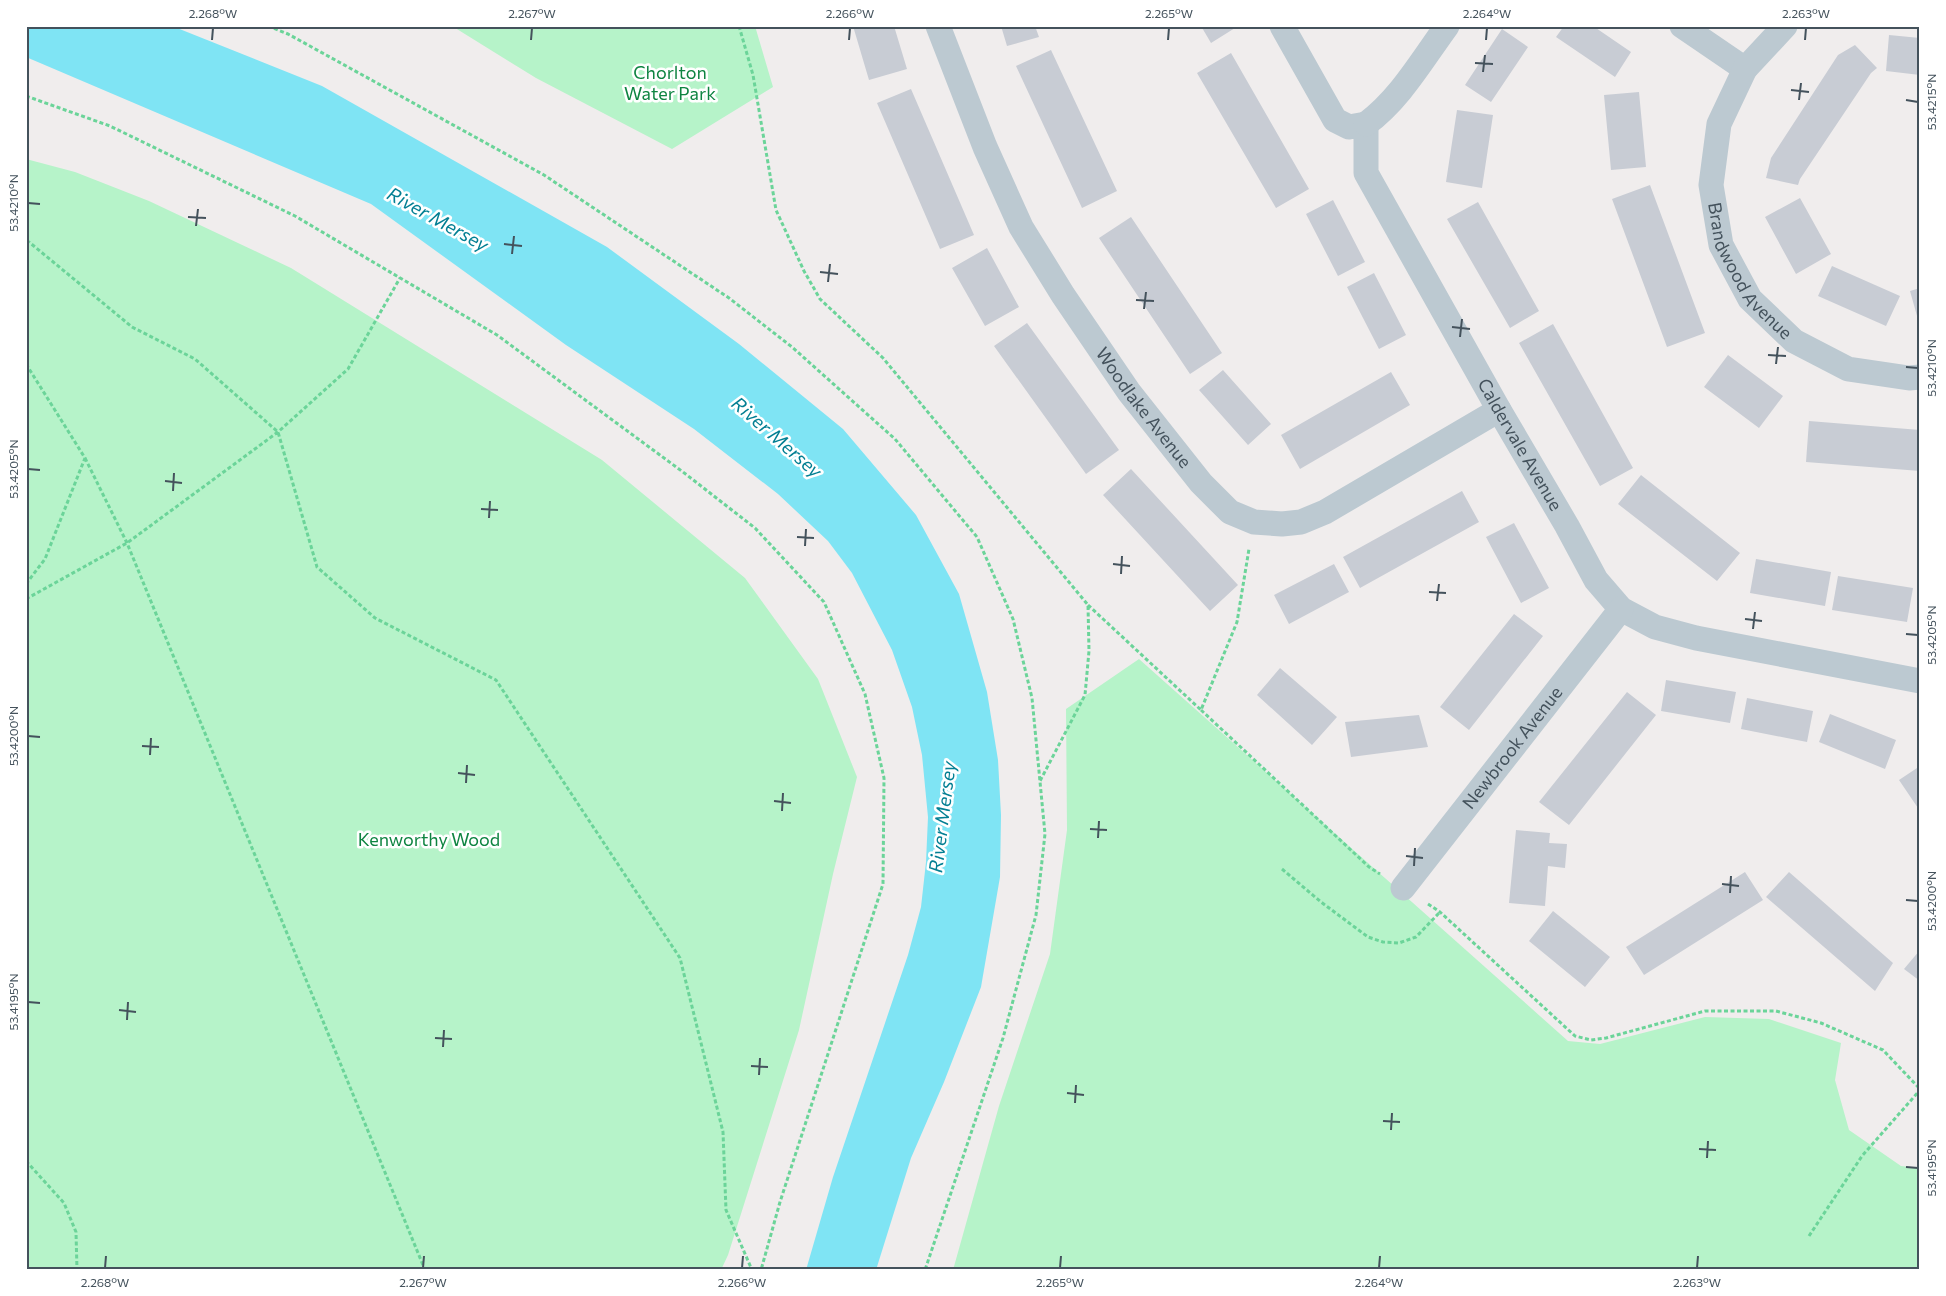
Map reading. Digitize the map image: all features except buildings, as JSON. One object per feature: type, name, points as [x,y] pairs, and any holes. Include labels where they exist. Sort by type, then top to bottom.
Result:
[{"type":"street","name":"Woodlake Avenue","points":[[938,26],[985,147],[1021,227],[1063,295],[1129,392],[1201,483],[1230,512],[1254,522],[1282,524],[1301,522],[1325,512],[1499,410]]},
{"type":"street","points":[[1282,26],[1336,120],[1349,128],[1366,124],[1395,98],[1446,26]]},
{"type":"street","points":[[1682,26],[1745,69]]},
{"type":"street","name":"Brandwood Avenue","points":[[1785,26],[1745,69],[1718,124],[1711,185],[1721,245],[1750,299],[1794,341],[1848,369],[1909,378],[1920,377]]},
{"type":"street","name":"Caldervale Avenue","points":[[1366,124],[1366,173],[1596,580],[1621,609],[1655,626],[1696,638],[1920,681]]},
{"type":"street","name":"Newbrook Avenue","points":[[1403,888],[1621,609]]},
{"type":"path","points":[[268,26],[288,34],[544,175],[729,298],[792,347],[895,439],[977,537],[1013,619],[1032,698],[1045,834],[1036,915],[1003,1038],[925,1270]]},
{"type":"path","points":[[739,26],[752,75],[776,210],[804,271],[820,299],[883,358],[1088,605],[1369,867],[1440,912],[1575,1036],[1591,1040],[1606,1038],[1705,1012],[1776,1011],[1821,1023],[1883,1050],[1920,1090],[1862,1156],[1809,1236]]},
{"type":"path","points":[[26,96],[110,126],[295,216],[497,335],[683,472],[755,528],[824,602],[865,694],[884,778],[883,884],[780,1202],[761,1270]]},
{"type":"path","points":[[26,242],[29,242],[132,328],[195,359],[278,432],[316,567],[375,618],[496,680],[680,958],[723,1132],[726,1210],[752,1270]]},
{"type":"path","points":[[26,599],[127,543],[278,432],[348,369],[400,278]]},
{"type":"path","points":[[26,364],[85,458],[127,543],[425,1270]]},
{"type":"path","points":[[26,584],[45,559],[85,458]]},
{"type":"path","points":[[1201,710],[1237,622],[1254,522]]},
{"type":"path","points":[[1040,781],[1084,695],[1089,651],[1088,605]]},
{"type":"path","points":[[1282,869],[1321,902],[1368,937],[1383,942],[1399,943],[1416,937],[1440,912]]},
{"type":"path","points":[[26,1161],[64,1203],[76,1232],[77,1270]]},
{"type":"green space","name":"Chorlton Water Park","points":[[452,26],[755,26],[773,87],[672,149],[536,78]]},
{"type":"green space","name":"Kenworthy Wood","points":[[26,159],[75,172],[149,201],[291,268],[602,460],[745,578],[818,679],[857,777],[833,874],[799,1030],[728,1255],[721,1270],[26,1270]]},
{"type":"green space","points":[[1139,659],[1568,1041],[1600,1044],[1705,1017],[1769,1019],[1841,1043],[1835,1080],[1849,1130],[1901,1166],[1920,1168],[1920,1270],[953,1270],[999,1106],[1050,954],[1067,830],[1066,709]]},
{"type":"water","name":"River Mersey","points":[[26,26],[172,26],[322,86],[607,247],[739,344],[843,429],[916,515],[959,594],[987,692],[998,760],[1001,815],[1000,877],[981,987],[944,1082],[911,1158],[876,1270],[806,1270],[833,1177],[908,955],[921,907],[926,862],[928,817],[922,755],[912,707],[892,650],[852,573],[828,541],[778,494],[694,429],[566,345],[371,204],[26,57]]}]
